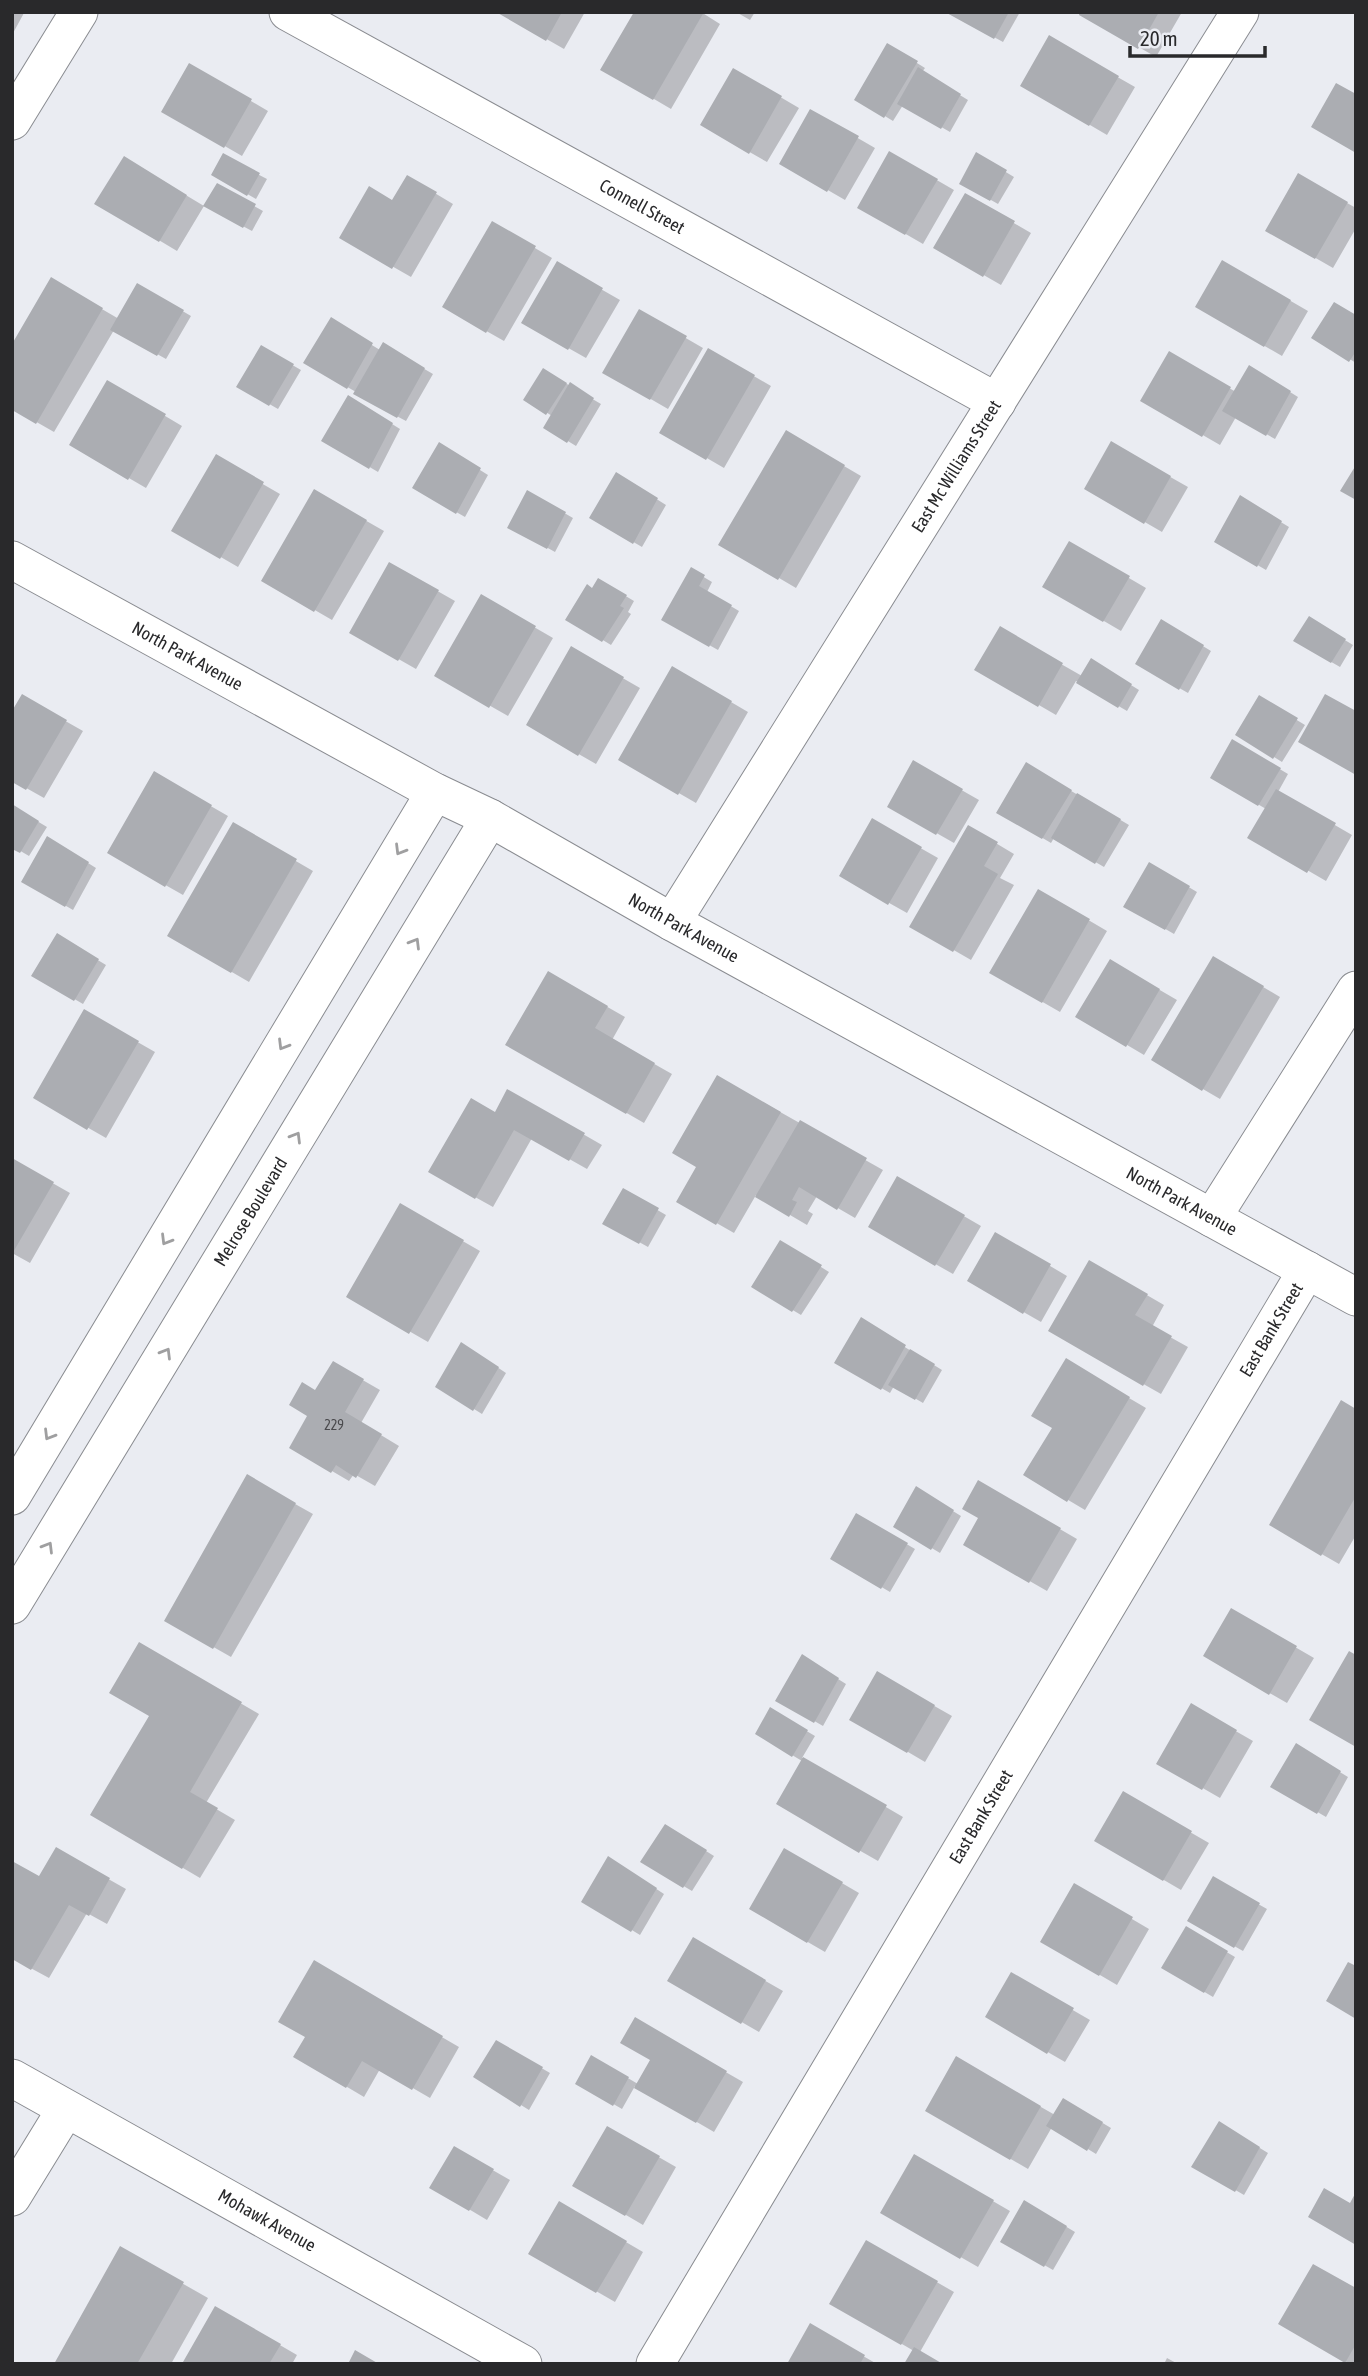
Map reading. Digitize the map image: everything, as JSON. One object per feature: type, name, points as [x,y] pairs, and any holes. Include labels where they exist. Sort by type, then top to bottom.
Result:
[{"type":"street","points":[[12,121],[79,12]]},
{"type":"street","name":"Connell Street","points":[[288,12],[996,402]]},
{"type":"street","name":"East Mc Williams Street","points":[[672,922],[1240,12]]},
{"type":"street","name":"North Park Avenue","points":[[12,560],[435,792],[490,818],[672,922],[1356,1297]]},
{"type":"street","points":[[12,1496],[435,792]]},
{"type":"street","name":"Melrose Boulevard","points":[[12,1605],[490,818]]},
{"type":"street","points":[[1212,1218],[1356,990]]},
{"type":"street","name":"East Bank Street","points":[[655,2364],[1307,1270]]},
{"type":"street","name":"Mohawk Avenue","points":[[12,2078],[523,2364]]},
{"type":"street","points":[[12,2197],[66,2109]]},
{"type":"building","points":[[496,12],[562,12],[546,41]]},
{"type":"building","points":[[634,12],[704,12],[653,100],[600,70]]},
{"type":"building","points":[[945,12],[1009,12],[994,39]]},
{"type":"building","points":[[1080,12],[1159,12],[1138,49],[1079,15]]},
{"type":"building","points":[[1049,35],[1119,76],[1089,126],[1020,86]]},
{"type":"building","points":[[887,43],[918,61],[884,118],[854,100]]},
{"type":"building","points":[[189,63],[252,99],[224,148],[161,112]]},
{"type":"building","points":[[918,67],[961,94],[941,129],[897,104]]},
{"type":"building","points":[[733,68],[782,96],[749,154],[700,125]]},
{"type":"building","points":[[1336,83],[1356,94],[1356,153],[1311,127]]},
{"type":"building","points":[[810,109],[859,136],[827,192],[779,164]]},
{"type":"building","points":[[889,151],[938,179],[905,235],[857,208]]},
{"type":"building","points":[[976,152],[1007,170],[990,201],[959,184]]},
{"type":"building","points":[[223,153],[260,173],[247,196],[211,175]]},
{"type":"building","points":[[124,156],[187,195],[159,242],[94,204]]},
{"type":"building","points":[[1298,173],[1348,202],[1315,259],[1265,231]]},
{"type":"building","points":[[407,175],[437,192],[392,269],[339,238],[369,186],[392,200]]},
{"type":"building","points":[[217,183],[256,204],[243,228],[203,206]]},
{"type":"building","points":[[965,193],[1015,221],[983,277],[933,248]]},
{"type":"building","points":[[492,221],[536,246],[486,333],[442,307]]},
{"type":"building","points":[[1222,260],[1291,300],[1264,347],[1195,307]]},
{"type":"building","points":[[557,261],[603,288],[568,350],[521,323]]},
{"type":"building","points":[[51,277],[103,308],[36,424],[12,410],[12,344]]},
{"type":"building","points":[[137,283],[184,310],[157,356],[110,330]]},
{"type":"building","points":[[1334,302],[1356,315],[1356,351],[1349,362],[1311,338]]},
{"type":"building","points":[[639,309],[687,336],[650,400],[602,373]]},
{"type":"building","points":[[331,317],[373,343],[347,389],[303,363]]},
{"type":"building","points":[[383,342],[425,368],[397,418],[353,394]]},
{"type":"building","points":[[261,345],[294,364],[269,406],[236,387]]},
{"type":"building","points":[[708,348],[755,375],[706,460],[659,433]]},
{"type":"building","points":[[1169,351],[1231,387],[1202,437],[1140,401]]},
{"type":"building","points":[[1249,365],[1291,391],[1266,436],[1222,411]]},
{"type":"building","points":[[543,368],[567,383],[546,415],[523,400]]},
{"type":"building","points":[[107,380],[166,414],[128,480],[69,445]]},
{"type":"building","points":[[570,382],[594,398],[567,443],[543,428]]},
{"type":"building","points":[[348,395],[393,423],[369,469],[321,441]]},
{"type":"building","points":[[786,430],[845,465],[778,580],[718,545]]},
{"type":"building","points":[[1111,441],[1171,476],[1144,524],[1084,489]]},
{"type":"building","points":[[439,442],[481,468],[456,514],[412,488]]},
{"type":"building","points":[[216,454],[264,482],[220,559],[171,531]]},
{"type":"building","points":[[1356,465],[1356,500],[1340,491]]},
{"type":"building","points":[[616,472],[658,498],[633,544],[589,518]]},
{"type":"building","points":[[314,489],[367,520],[314,612],[261,581]]},
{"type":"building","points":[[527,490],[566,512],[547,549],[507,528]]},
{"type":"building","points":[[1240,495],[1282,521],[1257,567],[1214,542]]},
{"type":"building","points":[[1069,541],[1130,576],[1103,622],[1042,587]]},
{"type":"building","points":[[389,562],[439,590],[398,661],[349,633]]},
{"type":"building","points":[[691,567],[705,575],[699,586],[732,605],[709,647],[661,620]]},
{"type":"building","points":[[598,578],[627,595],[620,606],[624,608],[602,642],[565,620],[587,584],[592,588]]},
{"type":"building","points":[[481,594],[536,626],[489,708],[434,676]]},
{"type":"building","points":[[1309,616],[1346,639],[1331,663],[1293,641]]},
{"type":"building","points":[[1161,619],[1204,645],[1179,690],[1135,664]]},
{"type":"building","points":[[1000,626],[1063,663],[1038,707],[974,670]]},
{"type":"building","points":[[571,646],[624,677],[578,756],[526,725]]},
{"type":"building","points":[[1091,658],[1132,684],[1118,708],[1076,683]]},
{"type":"building","points":[[672,666],[732,701],[678,795],[618,760]]},
{"type":"building","points":[[22,694],[67,720],[26,790],[12,782],[12,711]]},
{"type":"building","points":[[1325,694],[1356,711],[1356,775],[1298,742]]},
{"type":"building","points":[[1259,695],[1298,718],[1273,759],[1235,735]]},
{"type":"building","points":[[1232,739],[1281,768],[1258,806],[1210,778]]},
{"type":"building","points":[[913,760],[963,789],[936,835],[887,807]]},
{"type":"building","points":[[1026,762],[1072,790],[1042,839],[996,813]]},
{"type":"building","points":[[154,771],[212,805],[165,887],[107,853]]},
{"type":"building","points":[[1276,789],[1336,823],[1307,873],[1247,838]]},
{"type":"building","points":[[1077,793],[1121,819],[1095,864],[1051,838]]},
{"type":"building","points":[[12,804],[39,821],[20,853],[12,849]]},
{"type":"building","points":[[872,818],[922,847],[888,905],[839,876]]},
{"type":"building","points":[[233,822],[297,859],[231,973],[167,936]]},
{"type":"building","points":[[968,825],[998,842],[984,866],[998,874],[953,952],[909,927]]},
{"type":"building","points":[[47,836],[89,862],[65,907],[21,882]]},
{"type":"building","points":[[1149,862],[1190,886],[1165,930],[1123,907]]},
{"type":"building","points":[[1038,889],[1090,919],[1042,1003],[989,973]]},
{"type":"building","points":[[57,933],[99,959],[74,1001],[31,976]]},
{"type":"building","points":[[1213,956],[1264,986],[1202,1091],[1151,1060]]},
{"type":"building","points":[[1110,959],[1160,989],[1126,1047],[1075,1017]]},
{"type":"building","points":[[548,971],[608,1006],[595,1028],[655,1063],[626,1114],[505,1045]]},
{"type":"building","points":[[84,1009],[139,1041],[87,1130],[33,1098]]},
{"type":"building","points":[[717,1075],[781,1112],[716,1225],[676,1202],[696,1167],[672,1153]]},
{"type":"building","points":[[507,1089],[585,1133],[569,1161],[514,1130],[475,1199],[428,1172],[471,1098],[495,1112]]},
{"type":"building","points":[[800,1120],[867,1158],[837,1210],[799,1187],[792,1200],[797,1202],[789,1217],[755,1197]]},
{"type":"building","points":[[12,1158],[54,1182],[12,1254]]},
{"type":"building","points":[[897,1176],[965,1215],[935,1266],[868,1227]]},
{"type":"building","points":[[623,1188],[659,1208],[639,1244],[602,1224]]},
{"type":"building","points":[[400,1203],[464,1240],[409,1334],[346,1297]]},
{"type":"building","points":[[995,1232],[1051,1264],[1023,1314],[967,1281]]},
{"type":"building","points":[[780,1240],[822,1265],[792,1312],[751,1287]]},
{"type":"building","points":[[1089,1260],[1148,1294],[1135,1315],[1172,1336],[1143,1386],[1048,1331]]},
{"type":"building","points":[[861,1317],[906,1345],[881,1390],[834,1363]]},
{"type":"building","points":[[461,1342],[499,1367],[473,1411],[435,1387]]},
{"type":"building","points":[[910,1349],[935,1364],[915,1400],[888,1385]]},
{"type":"building","points":[[1066,1358],[1130,1397],[1067,1502],[1023,1475],[1052,1428],[1031,1416]]},
{"type":"building","points":[[333,1361],[364,1379],[345,1412],[382,1434],[356,1478],[336,1465],[331,1473],[289,1448],[307,1416],[289,1405],[302,1382],[315,1390]]},
{"type":"building","points":[[1341,1400],[1356,1409],[1356,1496],[1321,1556],[1269,1525]]},
{"type":"building","points":[[247,1474],[296,1503],[213,1649],[164,1621]]},
{"type":"building","points":[[978,1480],[1061,1528],[1029,1583],[963,1545],[978,1518],[962,1509]]},
{"type":"building","points":[[916,1486],[954,1510],[931,1550],[893,1527]]},
{"type":"building","points":[[856,1513],[908,1543],[881,1589],[830,1559]]},
{"type":"building","points":[[1231,1608],[1297,1646],[1269,1695],[1203,1656]]},
{"type":"building","points":[[139,1642],[242,1702],[190,1792],[218,1808],[182,1869],[90,1815],[149,1716],[109,1693]]},
{"type":"building","points":[[1349,1651],[1356,1655],[1356,1747],[1309,1720]]},
{"type":"building","points":[[802,1654],[839,1678],[814,1723],[775,1701]]},
{"type":"building","points":[[877,1671],[935,1705],[907,1753],[849,1720]]},
{"type":"building","points":[[1191,1703],[1237,1730],[1202,1790],[1156,1764]]},
{"type":"building","points":[[770,1707],[808,1730],[792,1757],[755,1734]]},
{"type":"building","points":[[1296,1743],[1341,1771],[1317,1814],[1270,1787]]},
{"type":"building","points":[[803,1757],[887,1805],[859,1853],[776,1804]]},
{"type":"building","points":[[1123,1791],[1192,1831],[1163,1881],[1094,1841]]},
{"type":"building","points":[[665,1824],[707,1850],[683,1888],[640,1862]]},
{"type":"building","points":[[56,1847],[110,1878],[89,1916],[69,1905],[31,1970],[12,1959],[12,1861],[39,1876]]},
{"type":"building","points":[[784,1848],[843,1882],[807,1943],[749,1909]]},
{"type":"building","points":[[608,1856],[657,1888],[631,1932],[581,1902]]},
{"type":"building","points":[[1213,1876],[1260,1903],[1234,1948],[1187,1921]]},
{"type":"building","points":[[1074,1883],[1133,1917],[1099,1976],[1040,1942]]},
{"type":"building","points":[[1186,1926],[1228,1951],[1204,1993],[1161,1968]]},
{"type":"building","points":[[693,1937],[766,1980],[741,2024],[667,1981]]},
{"type":"building","points":[[314,1960],[443,2036],[412,2090],[362,2061],[346,2088],[293,2057],[305,2037],[278,2022]]},
{"type":"building","points":[[1348,1962],[1356,1966],[1356,2019],[1326,2001]]},
{"type":"building","points":[[1011,1972],[1074,2008],[1047,2054],[985,2017]]},
{"type":"building","points":[[635,2017],[727,2071],[696,2123],[634,2088],[650,2060],[620,2043]]},
{"type":"building","points":[[496,2040],[543,2067],[520,2107],[473,2077]]},
{"type":"building","points":[[591,2055],[629,2077],[613,2106],[575,2084]]},
{"type":"building","points":[[956,2056],[1041,2106],[1010,2160],[925,2111]]},
{"type":"building","points":[[1063,2098],[1103,2122],[1087,2151],[1046,2126]]},
{"type":"building","points":[[1219,2121],[1260,2147],[1235,2192],[1191,2167]]},
{"type":"building","points":[[607,2126],[660,2156],[625,2216],[572,2186]]},
{"type":"building","points":[[454,2146],[494,2169],[469,2211],[429,2188]]},
{"type":"building","points":[[914,2154],[994,2200],[960,2259],[880,2213]]},
{"type":"building","points":[[1324,2188],[1350,2203],[1356,2192],[1356,2245],[1308,2217]]},
{"type":"building","points":[[1024,2200],[1067,2226],[1044,2267],[1000,2242]]},
{"type":"building","points":[[559,2201],[627,2241],[596,2293],[528,2254]]},
{"type":"building","points":[[866,2240],[938,2281],[901,2345],[829,2304]]},
{"type":"building","points":[[120,2246],[184,2282],[137,2364],[54,2364]]},
{"type":"building","points":[[1313,2264],[1356,2288],[1356,2344],[1345,2363],[1278,2324]]},
{"type":"building","points":[[215,2306],[281,2344],[269,2364],[183,2362]]},
{"type":"building","points":[[810,2323],[865,2355],[860,2364],[787,2364]]},
{"type":"building","points":[[914,2347],[943,2364],[904,2364]]},
{"type":"building","points":[[355,2350],[379,2364],[348,2364]]}]
